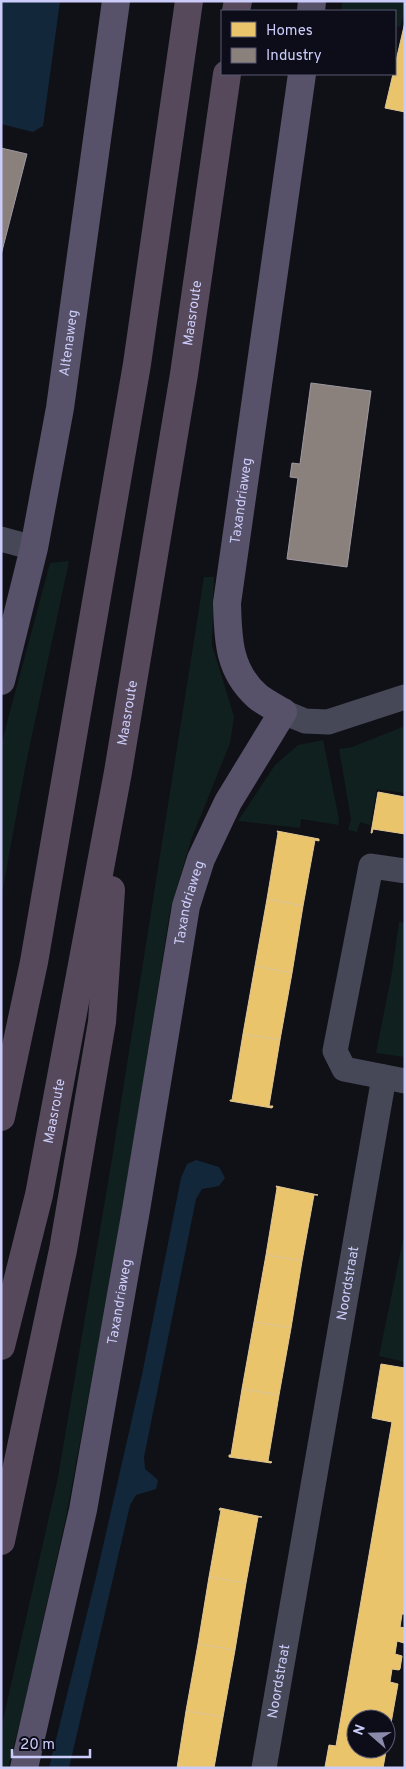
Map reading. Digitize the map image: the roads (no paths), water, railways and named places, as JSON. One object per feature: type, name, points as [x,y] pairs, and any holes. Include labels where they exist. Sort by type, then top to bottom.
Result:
[{"type":"highway","points":[[1,1117],[34,962],[135,374],[189,1]]},
{"type":"highway","name":"Maasroute","points":[[1,1346],[39,1195],[118,772],[184,374],[228,75]]},
{"type":"highway","points":[[1,1541],[63,1250],[102,1022],[118,772]]},
{"type":"main road","name":"Altenaweg","points":[[1,681],[34,548],[60,408],[116,1]]},
{"type":"main road","name":"Taxandriaweg","points":[[24,1768],[83,1510],[186,906],[200,859],[224,811],[283,712],[258,697],[243,682],[235,667],[228,639],[227,602],[302,75]]},
{"type":"street","points":[[1,539],[34,548]]},
{"type":"street","points":[[283,712],[305,721],[328,722],[405,697]]},
{"type":"street","name":"Noordstraat","points":[[264,1768],[394,1079],[344,1069],[335,1051],[371,866],[405,871]]},
{"type":"water","points":[[1,1],[60,1],[43,126],[33,132],[1,124]]},
{"type":"water","points":[[196,1160],[219,1167],[225,1178],[219,1186],[202,1189],[196,1199],[144,1457],[145,1469],[158,1480],[156,1489],[136,1495],[130,1505],[69,1768],[49,1768],[96,1577],[142,1375],[181,1178],[187,1164]]}]
